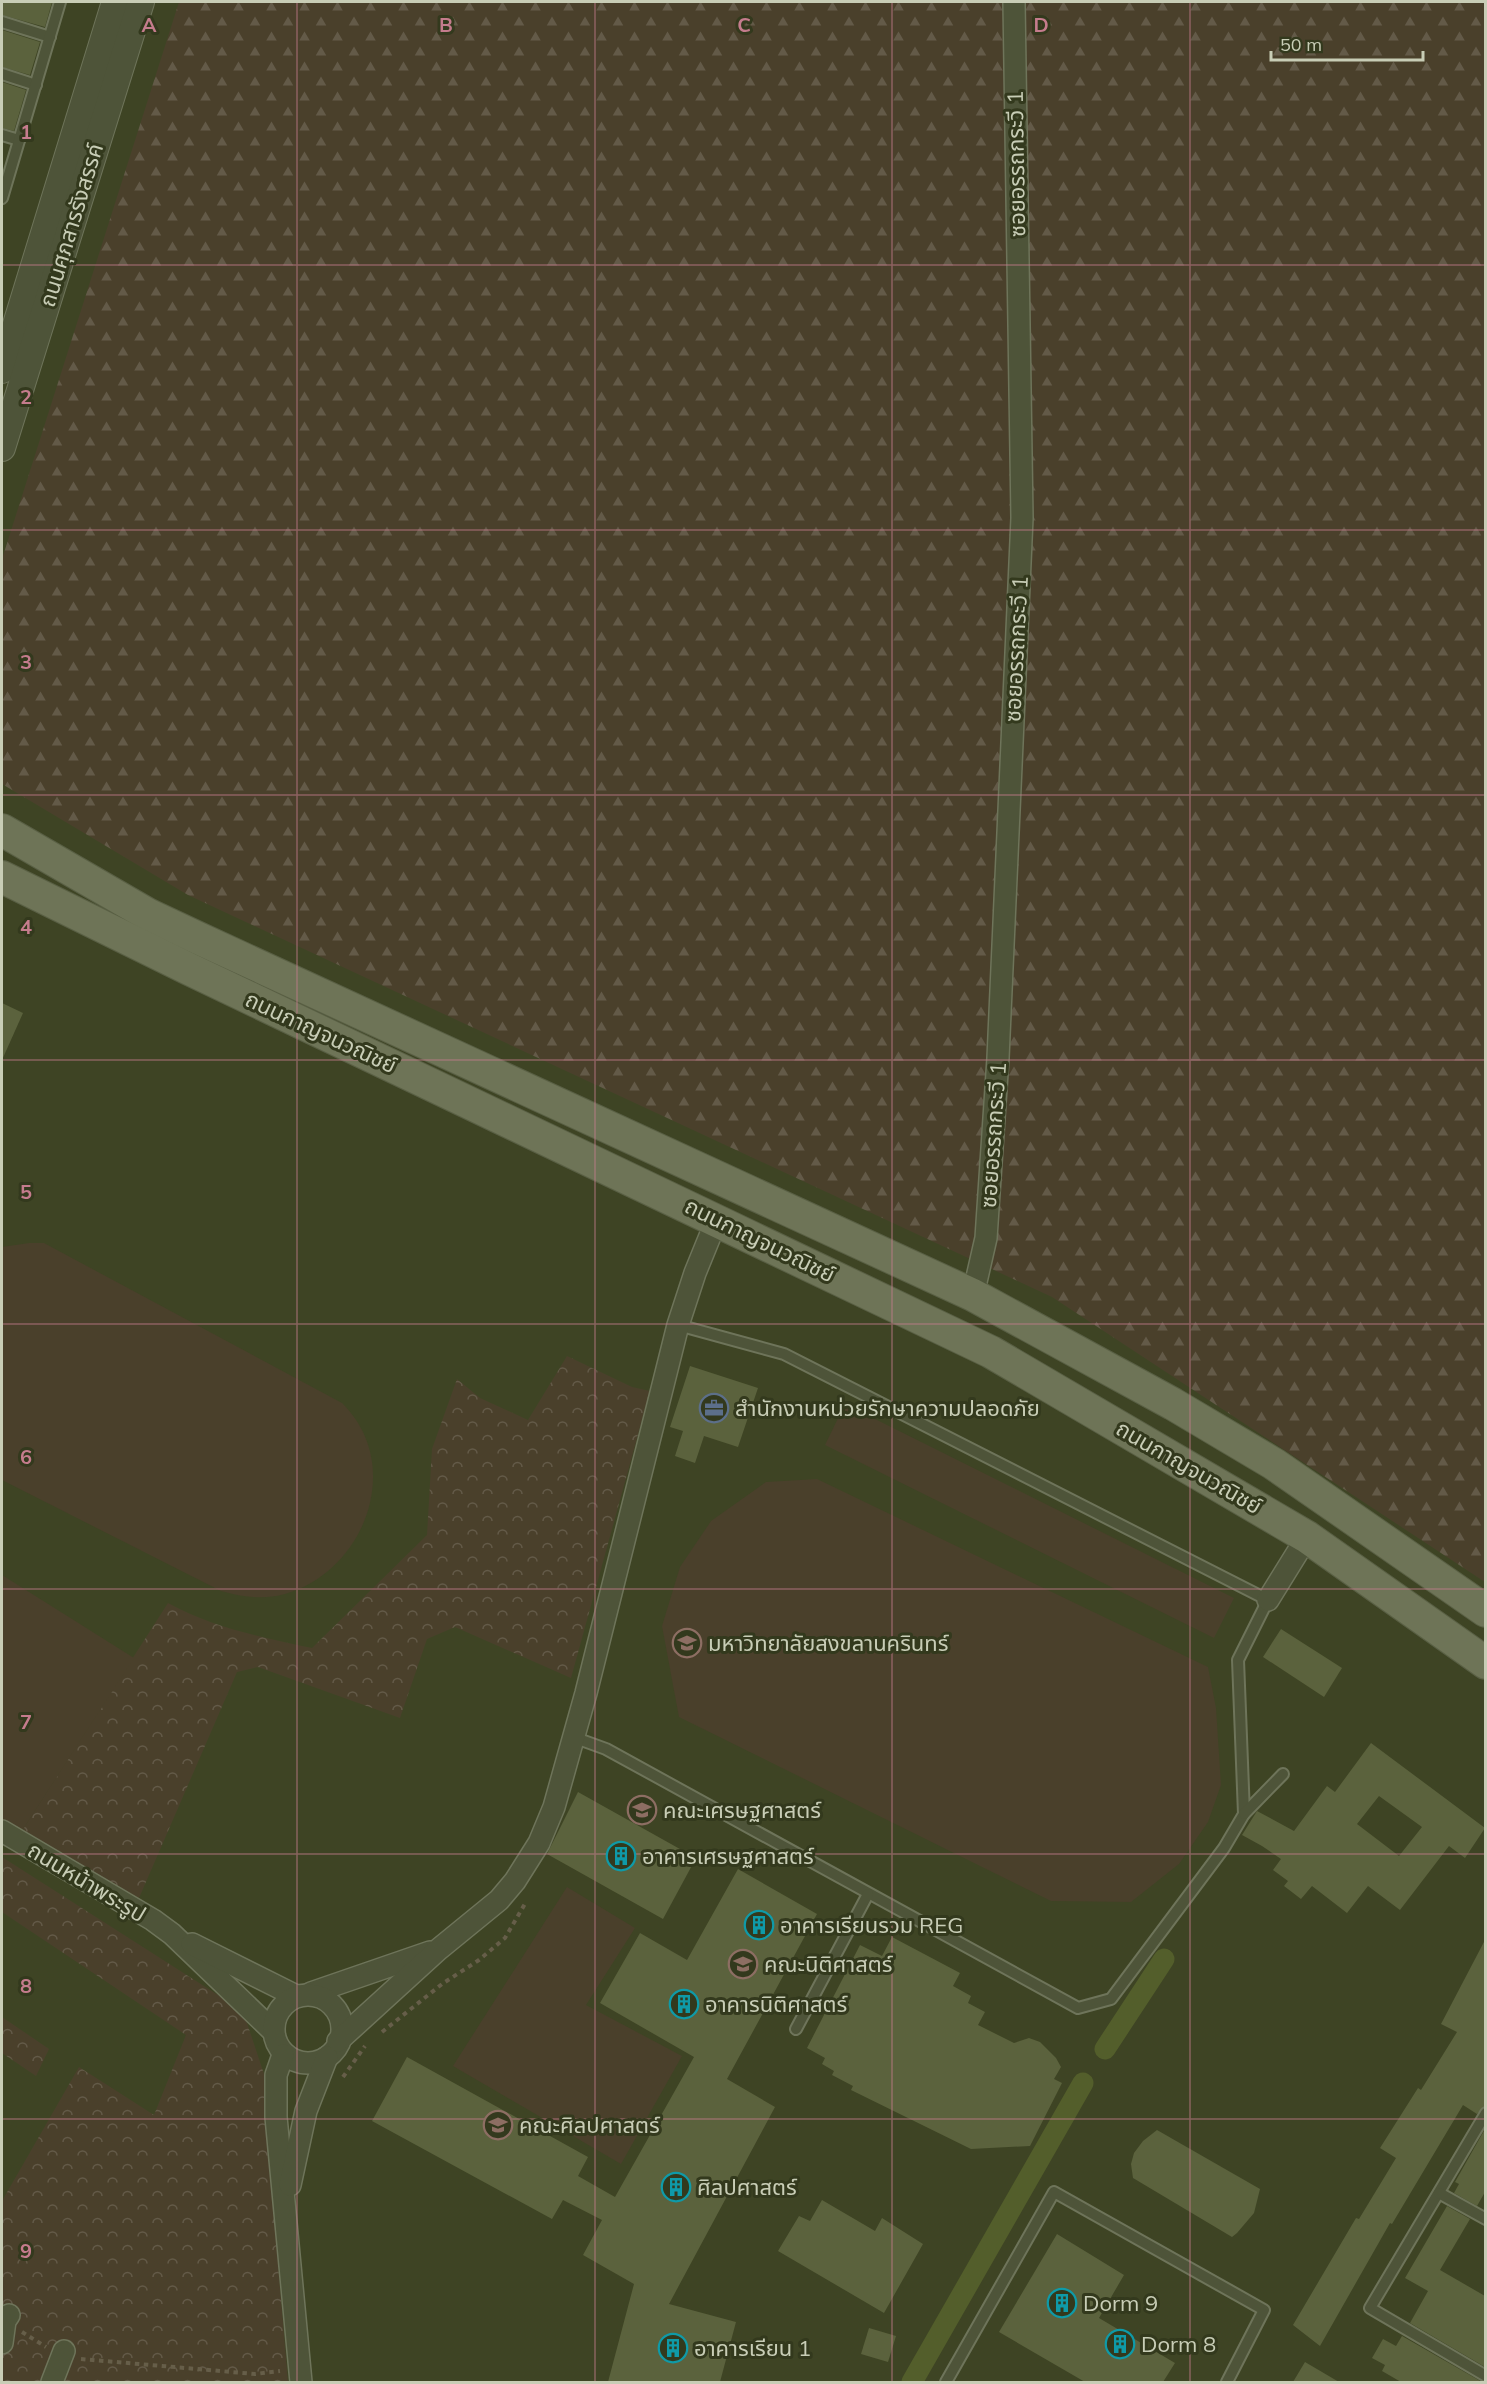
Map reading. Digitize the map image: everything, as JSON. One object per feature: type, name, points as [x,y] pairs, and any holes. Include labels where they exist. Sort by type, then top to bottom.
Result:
[{"type":"main road","name":"ถนนกาญจนวณิชย์","points":[[2,830],[159,919],[973,1295],[1173,1404],[1274,1464],[1485,1611]]},
{"type":"main road","name":"ถนนกาญจนวณิชย์","points":[[2,877],[189,969],[717,1219],[991,1352],[1307,1536],[1485,1662]]},
{"type":"main road","points":[[717,1219],[730,1183]]},
{"type":"street","name":"ถนนศุภสารรังสรรค์","points":[[3,358],[115,2]]},
{"type":"street","name":"ถนนศุภสารรังสรรค์","points":[[2,448],[141,2]]},
{"type":"street","name":"ซอยอรรถกระวี 1","points":[[973,1295],[986,1238],[998,1058],[1022,518],[1014,2]]},
{"type":"street","points":[[439,1949],[304,1994],[286,2003],[280,2011],[273,2031],[283,2055],[305,2064],[317,2063],[439,1949],[499,1900],[527,1864],[539,1843],[554,1807],[573,1737],[678,1325],[695,1273],[717,1219]]},
{"type":"street","points":[[1269,1600],[1307,1536]]},
{"type":"street","name":"ถนนหน้าพระรูป","points":[[2,1831],[153,1920],[172,1934],[273,2031]]},
{"type":"street","name":"ถนนหน้าพระรูป","points":[[172,1934],[304,1994]]},
{"type":"street","points":[[286,2210],[299,2135],[321,2069],[333,2049],[341,2020],[338,2010],[321,1995],[304,1994]]},
{"type":"street","points":[[283,2055],[276,2075],[276,2117],[300,2375]]},
{"type":"street","points":[[2,2343],[7,2318]]},
{"type":"street","points":[[52,2382],[63,2354]]},
{"type":"lane","points":[[3,192],[60,2]]},
{"type":"lane","points":[[2,22],[50,37]]},
{"type":"lane","points":[[2,74],[36,85]]},
{"type":"lane","points":[[2,135],[19,140]]},
{"type":"lane","points":[[678,1325],[784,1354],[1269,1600],[1238,1660],[1244,1814]]},
{"type":"lane","points":[[573,1737],[606,1749],[1078,2008],[1111,1999],[1224,1848],[1244,1814],[1283,1774]]},
{"type":"lane","points":[[796,2029],[868,1894]]},
{"type":"lane","points":[[1485,2113],[1370,2308],[1485,2376]]},
{"type":"lane","points":[[946,2382],[1054,2193],[1264,2310],[1227,2382]]},
{"type":"lane","points":[[1439,2193],[1485,2218]]},
{"type":"path","points":[[376,2036],[505,1938],[529,1898]]},
{"type":"path","points":[[341,2081],[348,2068],[371,2041]]},
{"type":"path","points":[[7,2318],[63,2354],[255,2374],[300,2375]]},
{"type":"green space","points":[[179,2],[1485,2],[1485,1582],[1052,1297],[188,895],[2,784],[2,559]]},
{"type":"green space","points":[[44,1243],[342,1403],[361,1428],[371,1456],[373,1485],[367,1513],[355,1540],[337,1563],[313,1582],[285,1594],[261,1597],[229,1593],[2,1480],[2,1247]]},
{"type":"green space","points":[[567,1356],[632,1387],[650,1391],[571,1678],[455,1627],[427,1639],[400,1718],[258,1667],[237,1672],[139,1898],[20,1834],[168,1603],[220,1625],[256,1636],[312,1648],[427,1535],[432,1449],[457,1379],[480,1398],[528,1420]]},
{"type":"green space","points":[[845,1404],[1234,1598],[1214,1638],[825,1445]]},
{"type":"green space","points":[[817,1479],[1208,1667],[1216,1708],[1221,1785],[1208,1822],[1179,1864],[1131,1902],[1051,1901],[679,1717],[662,1626],[680,1567],[711,1521],[766,1482]]},
{"type":"green space","points":[[2,1575],[134,1658],[20,1834],[2,1822]]},
{"type":"green space","points":[[2,1857],[243,2011],[266,2080],[272,2193],[288,2382],[2,2382],[2,2201],[79,2067],[154,2115],[186,2035],[2,1912]]},
{"type":"green space","points":[[567,1887],[635,1928],[586,2005],[682,2056],[621,2164],[453,2066]]},
{"type":"green space","points":[[2,2017],[49,2049],[36,2076],[2,2053]]},
{"type":"building","points":[[2,2],[52,2],[45,27],[2,15]]},
{"type":"building","points":[[2,30],[40,42],[30,75],[2,67]]},
{"type":"building","points":[[2,82],[26,90],[14,131],[2,128]]},
{"type":"building","points":[[2,1003],[23,1013],[2,1060]]},
{"type":"building","name":"สำนักงานหน่วยรักษาความปลอดภัย","points":[[690,1366],[758,1388],[738,1447],[704,1436],[695,1463],[675,1456],[683,1431],[670,1427]]},
{"type":"building","points":[[1281,1629],[1342,1668],[1324,1697],[1263,1657]]},
{"type":"building","points":[[1371,1743],[1485,1828],[1465,1858],[1449,1846],[1400,1910],[1368,1886],[1347,1913],[1312,1886],[1301,1899],[1284,1886],[1288,1881],[1273,1870],[1281,1859],[1242,1835],[1257,1811],[1294,1831],[1327,1786],[1335,1792]],"holes":[[[1379,1796],[1422,1827],[1399,1856],[1357,1824]]]},
{"type":"building","name":"อาคารเศรษฐศาสตร์","points":[[578,1792],[696,1858],[663,1919],[547,1854]]},
{"type":"building","points":[[738,1869],[817,1914],[727,2079],[775,2107],[669,2304],[736,2322],[720,2382],[608,2382],[634,2284],[583,2255],[602,2220],[563,2200],[552,2219],[372,2121],[407,2057],[588,2157],[578,2176],[615,2197],[694,2057],[600,2003],[640,1933],[687,1960]]},
{"type":"building","points":[[892,1937],[960,1973],[953,1986],[971,1996],[968,2003],[985,2012],[978,2025],[1014,2043],[1029,2038],[1040,2042],[1056,2058],[1061,2067],[1054,2079],[1062,2083],[1030,2146],[971,2149],[851,2090],[853,2086],[832,2075],[834,2071],[822,2064],[825,2058],[807,2048],[860,1945],[882,1956]]},
{"type":"building","points":[[1485,1940],[1485,2106],[1477,2114],[1463,2105],[1392,2224],[1390,2223],[1320,2346],[1293,2325],[1356,2218],[1359,2219],[1396,2158],[1380,2148],[1418,2088],[1421,2090],[1457,2032],[1441,2024]]},
{"type":"building","points":[[1485,2129],[1485,2192],[1477,2206],[1454,2193],[1459,2184],[1455,2182]]},
{"type":"building","points":[[1157,2130],[1260,2189],[1254,2213],[1232,2237],[1133,2178],[1131,2164],[1134,2153],[1143,2141]]},
{"type":"building","points":[[822,2200],[875,2231],[882,2218],[923,2244],[884,2313],[778,2251],[799,2216],[810,2221]]},
{"type":"building","points":[[1447,2206],[1470,2219],[1440,2270],[1485,2296],[1485,2367],[1410,2323],[1428,2291],[1405,2278]]},
{"type":"building","name":"Dorm 9","points":[[1057,2234],[1124,2275],[1099,2318],[1175,2363],[1163,2382],[1085,2382],[999,2332]]},
{"type":"building","points":[[869,2328],[896,2336],[888,2362],[861,2354]]},
{"type":"building","points":[[1402,2336],[1482,2382],[1401,2382],[1382,2371],[1385,2365],[1372,2358],[1383,2339],[1396,2346]]},
{"type":"building","points":[[1305,2362],[1339,2382],[1293,2382]]},
{"type":"waterway","points":[[1105,2049],[1164,1959]]},
{"type":"waterway","points":[[912,2382],[1083,2083]]},
{"type":"place","name":"สำนักงานหน่วยรักษาความปลอดภัย","points":[[714,1408]]},
{"type":"place","name":"มหาวิทยาลัยสงขลานครินทร์","points":[[687,1643]]},
{"type":"place","name":"คณะเศรษฐศาสตร์","points":[[642,1810]]},
{"type":"place","name":"อาคารเศรษฐศาสตร์","points":[[621,1856]]},
{"type":"place","name":"อาคารเรียนรวม REG","points":[[759,1925]]},
{"type":"place","name":"คณะนิติศาสตร์","points":[[743,1964]]},
{"type":"place","name":"อาคารนิติศาสตร์","points":[[684,2004]]},
{"type":"place","name":"คณะศิลปศาสตร์","points":[[498,2125]]},
{"type":"place","name":"ศิลปศาสตร์","points":[[676,2187]]},
{"type":"place","name":"Dorm 9","points":[[1062,2303]]},
{"type":"place","name":"Dorm 8","points":[[1120,2344]]},
{"type":"place","name":"อาคารเรียน 1","points":[[673,2348]]}]
